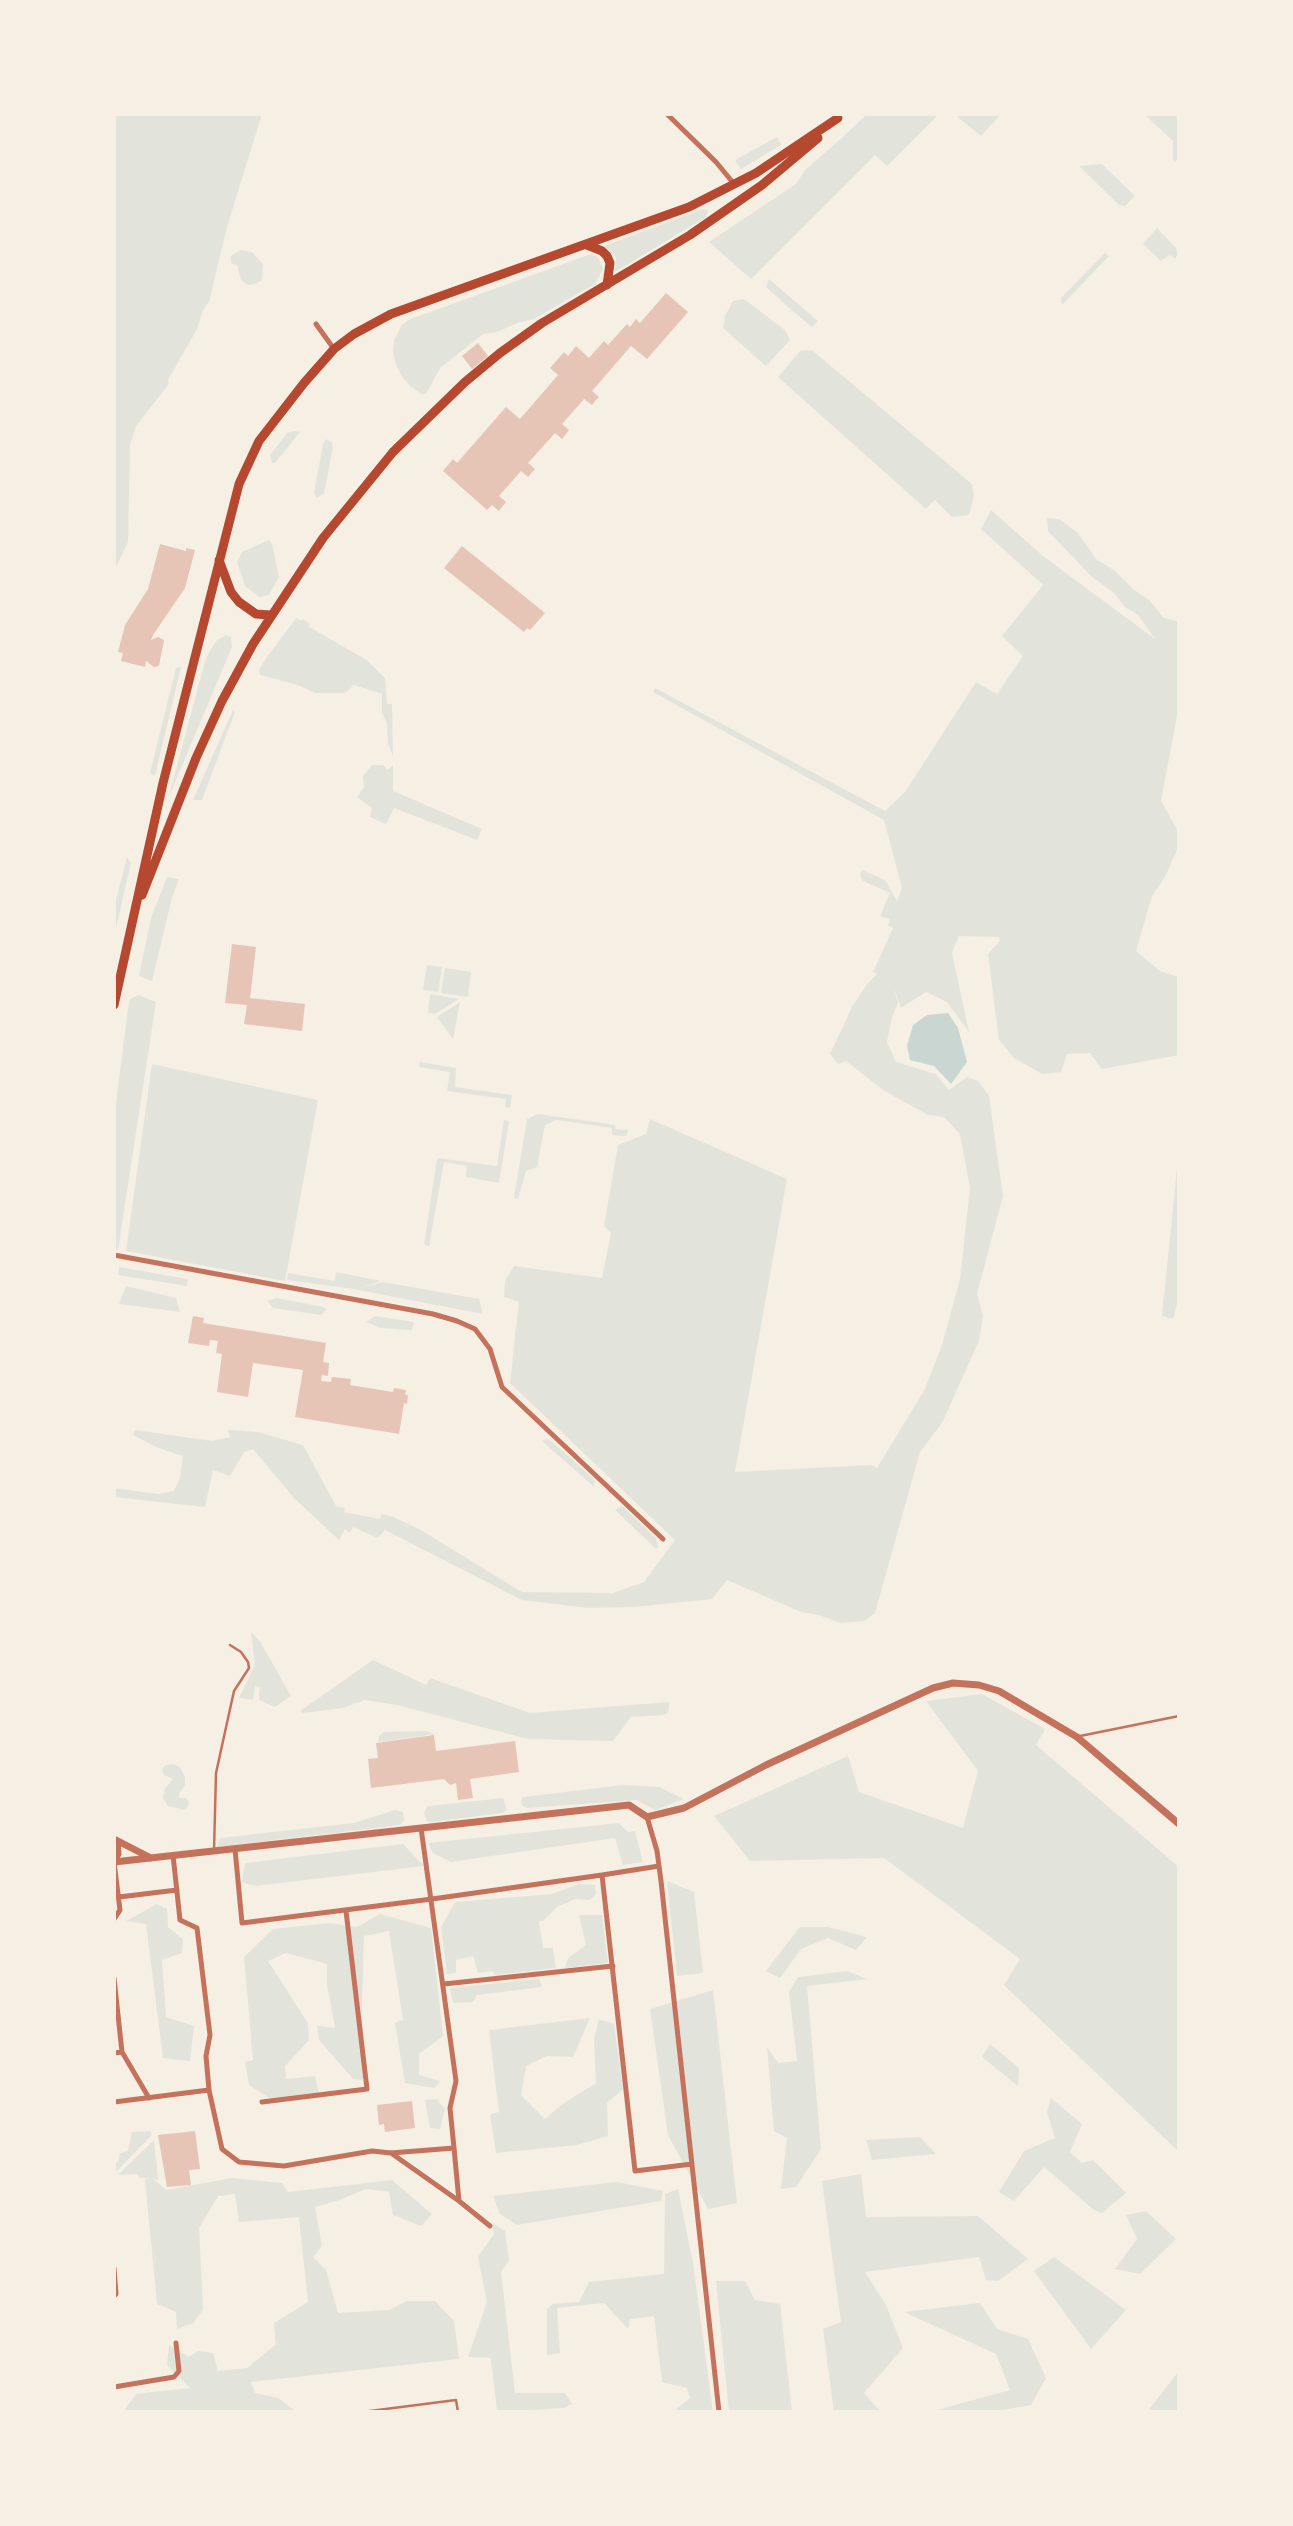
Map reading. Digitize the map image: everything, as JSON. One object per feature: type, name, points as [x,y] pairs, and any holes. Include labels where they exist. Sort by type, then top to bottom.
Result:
[{"type":"main road","points":[[114,1005],[130,922],[218,558],[239,484],[259,441],[289,401],[334,349],[354,334],[391,314],[689,207],[735,185],[786,155],[841,116]]},
{"type":"main road","points":[[130,922],[206,735],[230,685],[270,615],[344,510],[409,435],[464,382],[500,353],[542,323],[690,235],[762,185],[803,153],[841,116]]},
{"type":"main road","points":[[587,245],[607,256],[610,263],[607,285]]},
{"type":"main road","points":[[218,558],[231,592],[239,602],[256,614],[270,615]]},
{"type":"street","points":[[667,114],[716,162],[735,185]]},
{"type":"street","points":[[316,324],[334,349]]},
{"type":"street","points":[[114,1255],[433,1314],[475,1329],[490,1349],[502,1387],[663,1539]]},
{"type":"street","points":[[648,1817],[684,1808],[790,1753],[933,1688],[953,1683],[979,1685],[999,1691],[1077,1737],[1179,1824]]},
{"type":"street","points":[[114,1862],[629,1805],[648,1817],[659,1866],[719,2412]]},
{"type":"street","points":[[421,1828],[456,2081],[450,2108],[459,2201]]},
{"type":"street","points":[[115,1840],[152,1858]]},
{"type":"street","points":[[114,1919],[120,1910],[114,1862],[118,1854],[115,1840]]},
{"type":"street","points":[[234,1849],[242,1923],[346,1911],[659,1866]]},
{"type":"street","points":[[173,1855],[180,1920],[197,1928],[210,2035],[206,2056],[209,2090],[222,2149],[239,2162],[284,2166],[372,2151],[391,2153],[454,2148]]},
{"type":"street","points":[[602,1875],[635,2171],[692,2164]]},
{"type":"street","points":[[119,1897],[177,1890]]},
{"type":"street","points":[[262,2102],[367,2089],[346,1911]]},
{"type":"street","points":[[444,1984],[613,1966]]},
{"type":"street","points":[[114,1978],[122,2052],[149,2098]]},
{"type":"street","points":[[114,2053],[122,2052]]},
{"type":"street","points":[[114,2102],[209,2090]]},
{"type":"street","points":[[391,2153],[490,2226]]},
{"type":"street","points":[[114,2268],[114,2296]]},
{"type":"street","points":[[114,2387],[174,2377],[179,2371],[176,2343]]},
{"type":"lane","points":[[214,1851],[216,1773],[234,1691],[249,1668],[241,1652],[230,1645]]},
{"type":"lane","points":[[1077,1737],[1179,1716]]},
{"type":"lane","points":[[362,2412],[456,2400],[458,2412]]},
{"type":"shaded area","points":[[114,114],[262,114],[227,227],[209,302],[168,380],[169,384],[136,426],[130,445],[128,542],[114,571]]},
{"type":"shaded area","points":[[867,114],[939,114],[887,166],[875,155],[751,279],[709,242],[796,184],[805,170]]},
{"type":"shaded area","points":[[954,114],[1001,114],[981,136]]},
{"type":"shaded area","points":[[1144,114],[1175,114],[1179,119],[1179,158],[1175,162],[1173,141]]},
{"type":"shaded area","points":[[777,137],[781,145],[741,169],[735,160]]},
{"type":"shaded area","points":[[1102,164],[1135,196],[1125,206],[1119,205],[1079,166]]},
{"type":"shaded area","points":[[703,209],[708,211],[706,217],[615,272],[616,257],[604,246]]},
{"type":"shaded area","points":[[1157,228],[1176,248],[1178,254],[1175,259],[1170,255],[1161,261],[1143,244]]},
{"type":"shaded area","points":[[240,250],[252,252],[263,264],[262,280],[248,285],[241,280],[237,265],[231,263],[231,256]]},
{"type":"shaded area","points":[[1105,253],[1109,256],[1062,305],[1061,298]]},
{"type":"shaded area","points":[[591,254],[598,257],[603,269],[595,284],[534,319],[483,334],[440,368],[426,394],[411,387],[403,378],[396,365],[394,340],[401,326],[408,320]]},
{"type":"shaded area","points":[[769,279],[818,321],[812,327],[788,307],[766,287]]},
{"type":"shaded area","points":[[744,299],[785,330],[790,340],[766,366],[723,328],[725,316],[733,301]]},
{"type":"shaded area","points":[[800,351],[813,351],[972,484],[974,496],[969,515],[952,517],[935,500],[926,509],[778,377]]},
{"type":"shaded area","points":[[300,432],[275,463],[272,463],[270,455],[287,433]]},
{"type":"shaded area","points":[[326,439],[333,447],[324,493],[317,498],[314,493]]},
{"type":"shaded area","points":[[991,510],[1043,556],[1155,639],[1138,615],[1125,607],[1114,593],[1092,577],[1048,531],[1047,518],[1059,519],[1078,533],[1096,559],[1115,571],[1149,600],[1164,618],[1179,622],[1179,715],[1161,801],[1179,833],[1179,845],[1165,877],[1152,896],[1136,951],[1160,971],[1179,977],[1179,1055],[1102,1069],[1090,1053],[1067,1054],[1061,1072],[1042,1074],[1014,1058],[999,1040],[988,954],[1000,941],[999,937],[959,936],[952,953],[969,1032],[947,1002],[926,992],[901,1008],[894,988],[898,1003],[887,1042],[896,1062],[936,1074],[949,1090],[967,1077],[978,1081],[989,1096],[1003,1196],[977,1294],[983,1315],[979,1341],[942,1423],[920,1452],[875,1613],[864,1621],[840,1623],[801,1612],[727,1580],[712,1599],[634,1607],[588,1608],[522,1600],[385,1530],[378,1538],[353,1527],[350,1533],[345,1529],[339,1540],[294,1498],[253,1449],[244,1452],[230,1476],[213,1470],[205,1507],[114,1497],[114,1488],[158,1494],[174,1491],[180,1478],[183,1456],[156,1447],[133,1435],[135,1430],[212,1441],[230,1437],[228,1430],[258,1432],[303,1445],[336,1506],[345,1508],[344,1512],[380,1519],[381,1514],[391,1516],[419,1529],[522,1592],[613,1593],[644,1582],[675,1540],[510,1383],[519,1302],[504,1297],[505,1281],[514,1266],[602,1278],[611,1233],[604,1226],[618,1145],[646,1134],[650,1119],[787,1179],[735,1472],[872,1465],[877,1468],[925,1389],[942,1345],[960,1279],[970,1188],[960,1134],[944,1117],[928,1115],[883,1090],[846,1061],[838,1064],[830,1054],[853,1005],[877,974],[873,972],[893,928],[888,925],[890,919],[880,916],[890,893],[863,881],[860,874],[862,870],[885,880],[897,901],[902,888],[884,820],[653,692],[655,688],[885,811],[905,792],[976,682],[997,694],[1023,656],[1002,636],[1043,585],[981,529]]},
{"type":"shaded area","points":[[269,540],[279,577],[269,595],[259,597],[245,586],[237,562],[242,552]]},
{"type":"shaded area","points":[[296,618],[302,621],[303,619],[310,624],[309,627],[367,660],[385,678],[387,704],[392,704],[393,756],[388,744],[387,723],[382,713],[382,694],[354,685],[345,693],[315,693],[298,685],[260,675],[259,670],[267,657]]},
{"type":"shaded area","points":[[226,635],[231,637],[232,647],[168,799],[206,658],[216,641]]},
{"type":"shaded area","points":[[181,667],[155,776],[150,773],[176,668]]},
{"type":"shaded area","points":[[233,710],[235,712],[202,800],[193,800]]},
{"type":"shaded area","points":[[372,765],[384,765],[387,770],[393,765],[393,791],[482,829],[477,840],[394,808],[386,824],[370,817],[372,808],[357,797],[364,787],[363,776]]},
{"type":"shaded area","points":[[127,857],[131,863],[114,937],[114,908]]},
{"type":"shaded area","points":[[167,877],[179,879],[152,981],[139,976],[151,918]]},
{"type":"shaded area","points":[[427,965],[442,967],[438,992],[423,990]]},
{"type":"shaded area","points":[[445,968],[471,972],[468,997],[441,993]]},
{"type":"shaded area","points":[[430,994],[459,999],[435,1014],[428,1013]]},
{"type":"shaded area","points":[[138,995],[156,1002],[118,1250],[114,1249],[114,1119],[128,1009],[130,999]]},
{"type":"shaded area","points":[[460,1002],[453,1039],[437,1017]]},
{"type":"shaded area","points":[[948,1013],[958,1028],[967,1062],[951,1084],[934,1066],[910,1060],[907,1046],[913,1025],[927,1015]]},
{"type":"shaded area","points":[[420,1062],[456,1068],[455,1087],[512,1095],[510,1108],[505,1107],[506,1099],[447,1091],[450,1072],[419,1067]]},
{"type":"shaded area","points":[[152,1064],[318,1100],[285,1281],[126,1251]]},
{"type":"shaded area","points":[[538,1114],[616,1125],[615,1129],[628,1130],[626,1136],[612,1135],[612,1128],[557,1120],[545,1125],[537,1167],[526,1171],[518,1199],[514,1198],[527,1119]]},
{"type":"shaded area","points":[[504,1120],[509,1121],[499,1183],[466,1177],[467,1166],[444,1162],[429,1246],[424,1245],[437,1158],[497,1166]]},
{"type":"shaded area","points":[[1179,1149],[1179,1296],[1173,1319],[1162,1316]]},
{"type":"shaded area","points":[[119,1267],[188,1279],[187,1286],[118,1275]]},
{"type":"shaded area","points":[[336,1272],[381,1281],[360,1288],[383,1282],[479,1299],[483,1314],[353,1289],[287,1280],[288,1273],[335,1281]]},
{"type":"shaded area","points":[[126,1286],[176,1298],[180,1312],[119,1304]]},
{"type":"shaded area","points":[[276,1298],[324,1307],[326,1310],[321,1315],[273,1308],[267,1301]]},
{"type":"shaded area","points":[[375,1316],[414,1322],[412,1330],[381,1328],[366,1322]]},
{"type":"shaded area","points":[[546,1439],[593,1478],[593,1486],[542,1441]]},
{"type":"shaded area","points":[[622,1506],[656,1538],[656,1549],[615,1510]]},
{"type":"shaded area","points":[[251,1631],[261,1643],[291,1696],[275,1707],[259,1700],[260,1687],[255,1686],[253,1700],[239,1698],[255,1665]]},
{"type":"shaded area","points":[[373,1660],[426,1685],[430,1678],[530,1713],[669,1702],[668,1713],[631,1717],[613,1741],[528,1739],[397,1705],[365,1700],[343,1708],[303,1713],[300,1711]]},
{"type":"shaded area","points":[[982,1694],[1045,1729],[1036,1745],[1179,1867],[1179,2152],[1004,1985],[1020,1959],[884,1858],[750,1861],[714,1816],[848,1756],[859,1792],[963,1828],[978,1771],[926,1701]]},
{"type":"shaded area","points":[[425,1731],[436,1734],[378,1742],[379,1736],[384,1732]]},
{"type":"shaded area","points":[[173,1764],[180,1767],[185,1777],[185,1785],[179,1794],[180,1798],[186,1798],[189,1802],[184,1810],[168,1806],[163,1798],[165,1788],[173,1779],[164,1775],[162,1769]]},
{"type":"shaded area","points":[[623,1785],[659,1787],[684,1799],[655,1810],[637,1800],[527,1808],[522,1805],[521,1800],[523,1797]]},
{"type":"shaded area","points":[[503,1798],[507,1810],[502,1813],[431,1822],[427,1821],[424,1813],[428,1806]]},
{"type":"shaded area","points":[[395,1810],[403,1812],[404,1820],[400,1825],[217,1847],[220,1838],[354,1823]]},
{"type":"shaded area","points":[[619,1823],[628,1832],[635,1831],[643,1862],[623,1865],[615,1838],[451,1862],[433,1853],[428,1843]]},
{"type":"shaded area","points":[[403,1844],[424,1866],[255,1886],[242,1882],[245,1863]]},
{"type":"shaded area","points":[[667,1881],[694,1892],[703,1973],[677,1976]]},
{"type":"shaded area","points":[[579,1884],[595,1885],[596,1894],[590,1900],[576,1899],[557,1907],[543,1921],[539,1921],[543,1948],[553,1948],[556,1968],[494,1975],[493,1971],[478,1973],[473,1956],[456,1960],[456,1973],[447,1974],[441,1927],[455,1902],[552,1894]]},
{"type":"shaded area","points":[[157,1904],[167,1909],[168,1927],[183,1939],[182,1953],[162,1960],[166,2017],[194,2026],[190,2061],[163,2058],[146,1924],[126,1921]]},
{"type":"shaded area","points":[[380,1914],[431,1928],[443,2036],[419,2054],[419,2075],[440,2081],[435,2088],[405,2083],[395,2023],[403,2020],[389,1931],[364,1936],[362,2004],[365,2075],[362,2080],[353,2079],[319,2040],[317,2026],[335,2028],[327,1984],[327,1964],[286,1953],[268,1961],[308,2023],[309,2040],[285,2066],[286,2079],[315,2076],[320,2098],[274,2101],[249,2085],[245,2062],[253,2060],[244,1957],[273,1929],[330,1923],[357,1927]]},
{"type":"shaded area","points":[[579,1915],[602,1915],[608,1963],[565,1968],[568,1958],[586,1945]]},
{"type":"shaded area","points":[[800,1927],[828,1927],[867,1937],[856,1950],[828,1938],[801,1949],[780,1978],[766,1971]]},
{"type":"shaded area","points":[[847,1971],[867,1979],[807,1986],[821,2149],[796,2187],[781,2189],[787,2138],[774,2131],[767,2047],[778,2063],[797,2061],[789,1992],[798,1977]]},
{"type":"shaded area","points":[[539,1979],[542,1987],[477,1995],[473,2002],[453,2003],[450,1988]]},
{"type":"shaded area","points":[[713,1990],[737,2203],[708,2209],[668,2135],[650,2009]]},
{"type":"shaded area","points":[[590,2018],[573,2057],[547,2056],[526,2066],[521,2095],[545,2119],[561,2105],[596,2083],[594,2038],[599,2019],[614,2024],[623,2089],[607,2103],[608,2136],[577,2145],[496,2153],[490,2114],[499,2112],[489,2030]]},
{"type":"shaded area","points":[[990,2044],[1019,2068],[1018,2086],[982,2057]]},
{"type":"shaded area","points":[[1051,2098],[1082,2124],[1070,2152],[1082,2163],[1093,2160],[1126,2193],[1102,2213],[1094,2210],[1044,2167],[1014,2201],[999,2192],[1024,2151],[1055,2138],[1047,2112]]},
{"type":"shaded area","points":[[437,2099],[445,2109],[440,2129],[430,2128],[425,2100]]},
{"type":"shaded area","points":[[151,2131],[152,2135],[115,2173],[114,2163],[118,2162],[120,2153],[128,2151],[132,2132]]},
{"type":"shaded area","points":[[920,2137],[936,2154],[872,2160],[866,2140]]},
{"type":"shaded area","points":[[154,2140],[158,2180],[152,2178],[166,2190],[232,2178],[282,2183],[288,2192],[392,2180],[432,2214],[421,2226],[393,2215],[389,2192],[366,2189],[315,2207],[322,2246],[313,2257],[326,2270],[338,2313],[389,2310],[407,2301],[435,2301],[454,2321],[459,2359],[251,2382],[255,2393],[278,2398],[297,2412],[123,2412],[136,2394],[190,2388],[167,2365],[169,2345],[189,2357],[198,2351],[213,2353],[218,2371],[247,2368],[276,2344],[274,2323],[308,2302],[299,2217],[239,2222],[235,2194],[218,2196],[199,2228],[203,2310],[193,2323],[177,2329],[176,2312],[157,2304],[145,2179],[150,2178],[140,2178],[137,2174],[118,2175]]},
{"type":"shaded area","points":[[861,2174],[866,2217],[978,2216],[1028,2259],[998,2281],[986,2280],[979,2257],[865,2272],[886,2305],[903,2348],[864,2393],[881,2412],[834,2412],[823,2329],[841,2322],[822,2181]]},
{"type":"shaded area","points":[[617,2182],[663,2191],[661,2201],[517,2225],[500,2214],[493,2196]]},
{"type":"shaded area","points":[[678,2189],[693,2263],[713,2412],[673,2412],[690,2398],[687,2388],[662,2382],[654,2316],[630,2319],[628,2329],[604,2303],[557,2308],[560,2353],[547,2355],[547,2309],[553,2304],[579,2302],[589,2282],[664,2274],[665,2194]]},
{"type":"shaded area","points":[[1146,2211],[1176,2239],[1140,2274],[1115,2269],[1137,2239],[1126,2215]]},
{"type":"shaded area","points":[[491,2222],[505,2231],[509,2261],[501,2272],[515,2393],[565,2393],[572,2404],[564,2408],[497,2412],[491,2358],[468,2357],[487,2302],[478,2257],[494,2234]]},
{"type":"shaded area","points":[[1054,2257],[1126,2310],[1091,2349],[1034,2271]]},
{"type":"shaded area","points":[[716,2281],[745,2281],[755,2300],[780,2304],[792,2412],[729,2412]]},
{"type":"shaded area","points":[[980,2303],[997,2329],[1028,2339],[1046,2378],[1031,2405],[991,2412],[930,2412],[1010,2390],[996,2354],[904,2312]]},
{"type":"shaded area","points":[[1179,2371],[1179,2412],[1147,2412]]},
{"type":"building","points":[[666,293],[688,312],[647,359],[631,346],[592,391],[599,397],[592,405],[584,399],[562,424],[569,430],[562,439],[555,433],[528,463],[535,469],[528,477],[521,471],[499,496],[506,502],[499,511],[492,505],[487,510],[443,471],[453,459],[457,463],[506,407],[520,419],[558,375],[550,368],[564,352],[568,356],[576,346],[589,358],[604,341],[608,345],[627,324],[630,327],[636,319],[640,323]]},
{"type":"building","points":[[478,343],[488,356],[472,369],[462,356]]},
{"type":"building","points":[[160,544],[186,551],[186,548],[195,550],[185,588],[151,640],[158,637],[164,640],[159,666],[154,667],[146,661],[145,667],[121,661],[123,653],[118,652],[125,625],[148,589]]},
{"type":"building","points":[[462,546],[545,613],[530,630],[527,628],[524,632],[444,568]]},
{"type":"building","points":[[232,944],[256,947],[250,998],[305,1004],[302,1031],[244,1024],[247,1005],[225,1003]]},
{"type":"building","points":[[193,1316],[204,1318],[203,1323],[326,1343],[323,1362],[329,1363],[328,1376],[322,1375],[321,1381],[331,1382],[332,1377],[351,1379],[350,1385],[393,1392],[394,1388],[406,1390],[407,1404],[404,1403],[399,1434],[295,1417],[303,1370],[253,1363],[248,1397],[217,1392],[222,1354],[216,1353],[218,1341],[210,1340],[209,1346],[188,1343]]},
{"type":"building","points":[[434,1735],[436,1751],[515,1741],[519,1772],[470,1779],[473,1798],[458,1800],[456,1783],[450,1785],[444,1779],[371,1788],[368,1759],[378,1758],[376,1743]]},
{"type":"building","points":[[412,2101],[415,2128],[385,2132],[384,2124],[379,2125],[377,2105]]},
{"type":"building","points":[[195,2131],[200,2169],[189,2170],[191,2185],[167,2187],[158,2135]]}]
